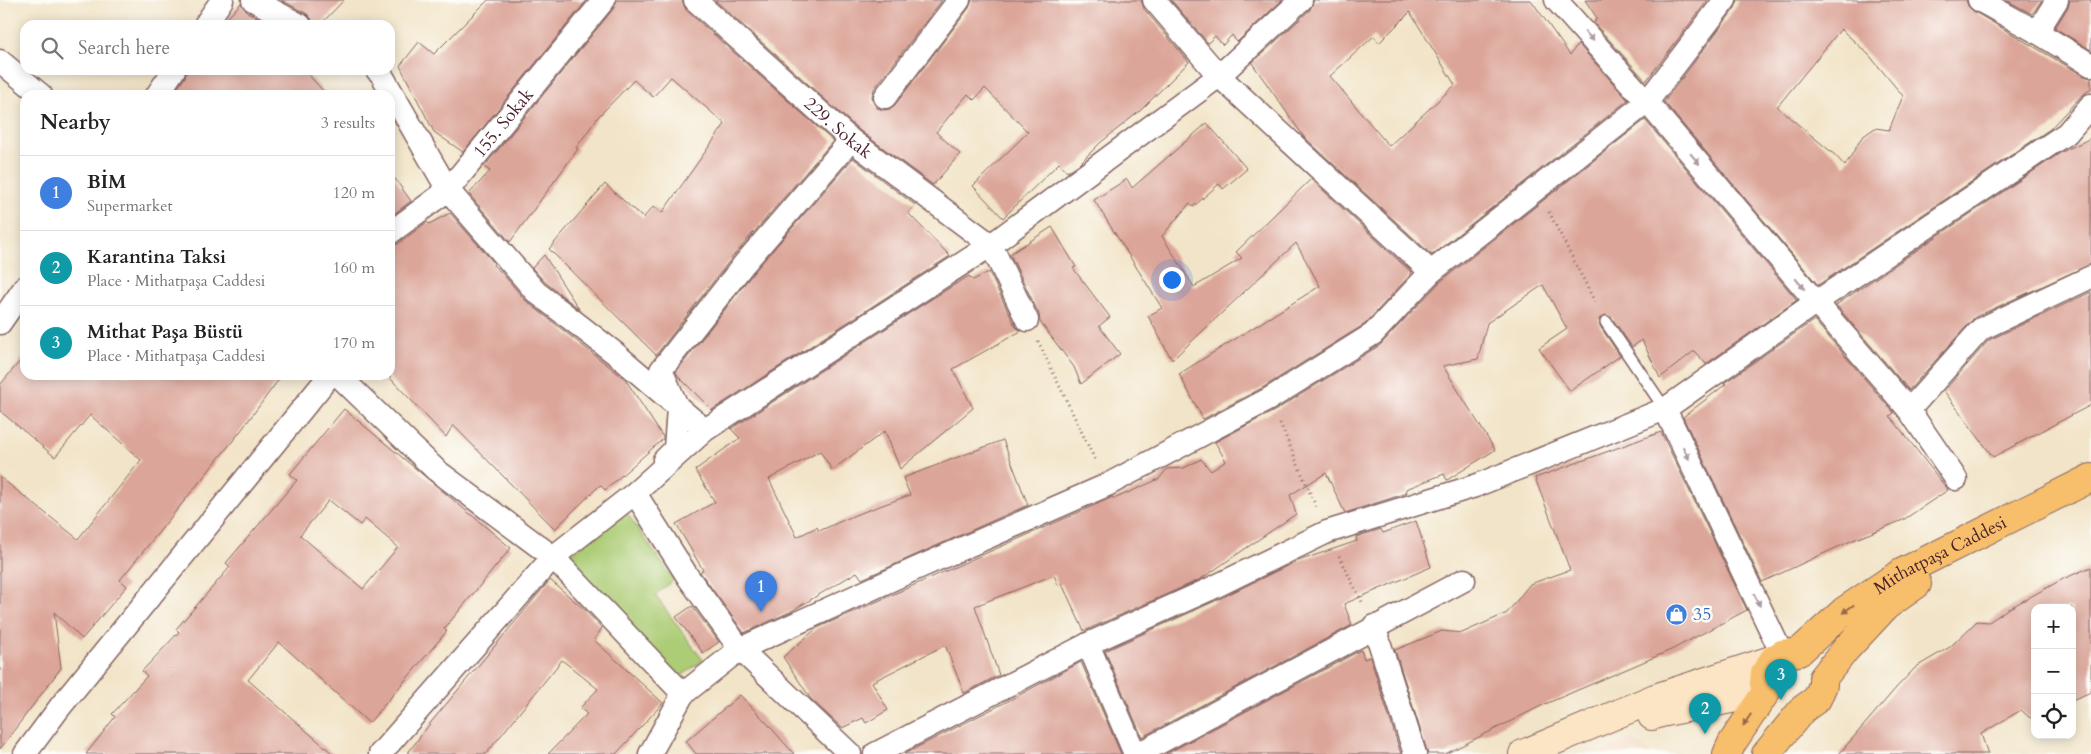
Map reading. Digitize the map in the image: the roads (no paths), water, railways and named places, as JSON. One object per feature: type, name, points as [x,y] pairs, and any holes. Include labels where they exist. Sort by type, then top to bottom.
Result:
[{"type":"main road","name":"Mithatpaşa Caddesi","points":[[1727,754],[1732,743],[1766,692],[1765,673],[1769,665],[1901,573],[2091,480]]},
{"type":"main road","name":"Mithatpaşa Caddesi","points":[[1766,754],[1803,709],[1817,699],[1823,685],[1823,678],[1846,649],[1886,606],[1917,584],[2020,520],[2091,480]]},
{"type":"main road","points":[[1785,655],[1811,656],[1816,661],[1823,678]]},
{"type":"main road","points":[[1766,692],[1776,705],[1794,711],[1803,709]]},
{"type":"street","points":[[208,20],[222,0]]},
{"type":"street","points":[[253,0],[291,20]]},
{"type":"street","name":"155. Sokak","points":[[395,228],[448,190],[604,0]]},
{"type":"street","name":"229. Sokak","points":[[695,0],[851,140],[991,245]]},
{"type":"street","points":[[885,97],[959,0]]},
{"type":"street","points":[[1154,0],[1219,76],[1431,272]]},
{"type":"street","points":[[380,754],[553,557],[635,493],[705,430],[991,245],[1219,76],[1302,0]]},
{"type":"street","points":[[1556,0],[1647,102],[1909,410],[1956,478]]},
{"type":"street","points":[[650,754],[683,694],[740,649],[913,570],[1107,485],[1270,399],[1373,334],[1431,272],[1647,102],[1725,0]]},
{"type":"street","points":[[1979,0],[2091,65]]},
{"type":"street","points":[[2037,32],[2057,0]]},
{"type":"street","points":[[0,61],[35,90]]},
{"type":"street","points":[[160,90],[171,75]]},
{"type":"street","points":[[381,75],[391,90]]},
{"type":"street","points":[[395,97],[448,190],[536,292],[616,354],[705,430]]},
{"type":"street","points":[[875,754],[1088,644],[1208,590],[1327,532],[1475,486],[1665,409],[1816,302],[2067,133],[2091,105]]},
{"type":"street","points":[[635,493],[675,449],[678,408],[661,370],[744,264],[851,140]]},
{"type":"street","points":[[991,245],[1028,320]]},
{"type":"street","points":[[1909,410],[1981,329],[2091,277]]},
{"type":"street","points":[[0,323],[20,294]]},
{"type":"street","points":[[25,754],[60,707],[326,380]]},
{"type":"street","points":[[343,380],[436,470],[553,557],[683,694]]},
{"type":"street","points":[[1523,754],[1655,698],[1785,655],[1665,409]]},
{"type":"street","points":[[635,493],[688,577],[740,649],[841,750]]},
{"type":"street","points":[[1088,644],[1136,754],[1374,626],[1464,580]]},
{"type":"street","points":[[1374,626],[1415,754]]},
{"type":"street","points":[[1563,754],[1661,713],[1766,692]]},
{"type":"lane","points":[[1606,322],[1665,409]]},
{"type":"place","name":"BİM","points":[[761,612]]},
{"type":"place","name":"35","points":[[1677,614]]},
{"type":"place","name":"Mithat Paşa Büstü","points":[[1781,700]]},
{"type":"place","name":"Karantina Taksi","points":[[1705,734]]}]
